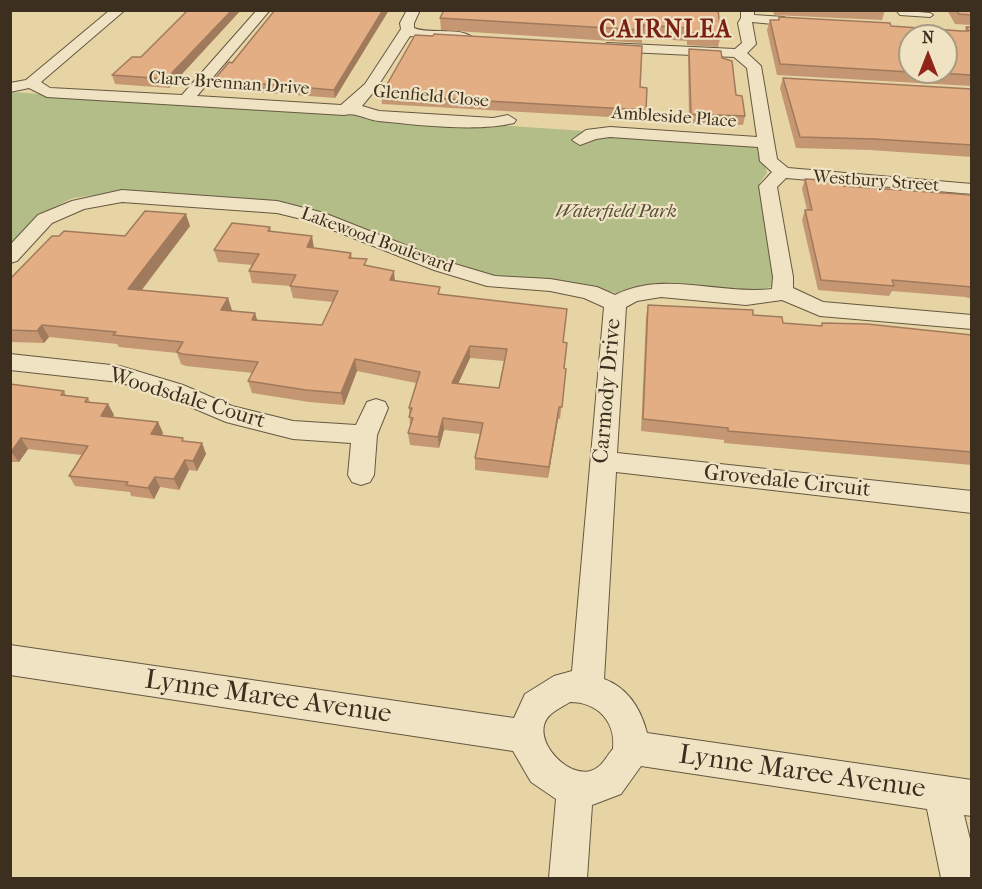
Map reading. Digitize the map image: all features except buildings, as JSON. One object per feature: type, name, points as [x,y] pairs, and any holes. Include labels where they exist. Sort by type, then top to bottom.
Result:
[{"type":"street","points":[[10,88],[31,83],[119,10]]},
{"type":"street","points":[[186,100],[264,10]]},
{"type":"street","points":[[408,30],[407,23],[414,10]]},
{"type":"street","points":[[595,46],[738,53],[744,51],[749,44],[752,18],[790,21]]},
{"type":"street","points":[[408,30],[419,35],[478,39]]},
{"type":"street","points":[[351,107],[361,100],[396,41],[408,30]]},
{"type":"street","points":[[738,53],[754,66],[764,80],[768,161],[782,172],[768,186],[783,277],[782,291],[798,301],[820,309],[972,322]]},
{"type":"street","name":"Clare Brennan Drive","points":[[31,83],[47,92],[333,111],[351,107]]},
{"type":"street","name":"Glenfield Close","points":[[351,107],[377,116],[493,123],[508,120]]},
{"type":"street","name":"Ambleside Place","points":[[580,140],[592,134],[610,132],[768,143]]},
{"type":"street","name":"Westbury Street","points":[[782,172],[803,176],[972,189]]},
{"type":"street","name":"Lakewood Boulevard","points":[[10,257],[45,219],[79,205],[122,196],[277,207],[317,217],[441,266],[494,282],[550,285],[590,292],[615,304]]},
{"type":"street","name":"Carmody Drive","points":[[587,688],[615,304],[629,294],[657,290],[747,298],[778,295],[782,291]]},
{"type":"street","name":"Woodsdale Court","points":[[10,363],[120,374],[175,391],[226,412],[293,430],[364,435]]},
{"type":"street","points":[[361,475],[364,435],[376,408]]},
{"type":"street","name":"Grovedale Circuit","points":[[603,461],[972,502]]},
{"type":"street","name":"Lynne Maree Avenue","points":[[10,660],[526,736]]},
{"type":"street","points":[[565,687],[587,688],[603,694],[617,706],[627,721],[632,748],[622,770],[609,782],[592,788],[575,788],[556,782],[541,771],[531,755],[526,736],[537,704],[550,693],[565,687]]},
{"type":"street","name":"Lynne Maree Avenue","points":[[632,748],[956,796]]},
{"type":"street","points":[[568,879],[575,788]]},
{"type":"street","points":[[956,796],[960,879]]},
{"type":"lane","points":[[898,10],[900,13],[930,15]]},
{"type":"green space","name":"Waterfield Park","points":[[11,92],[761,143],[767,173],[760,182],[775,282],[771,287],[749,292],[659,285],[617,293],[549,281],[498,278],[448,263],[321,214],[125,191],[73,198],[63,203],[40,218],[11,249]]},
{"type":"district","name":"CAIRNLEA","points":[[666,31]]}]
